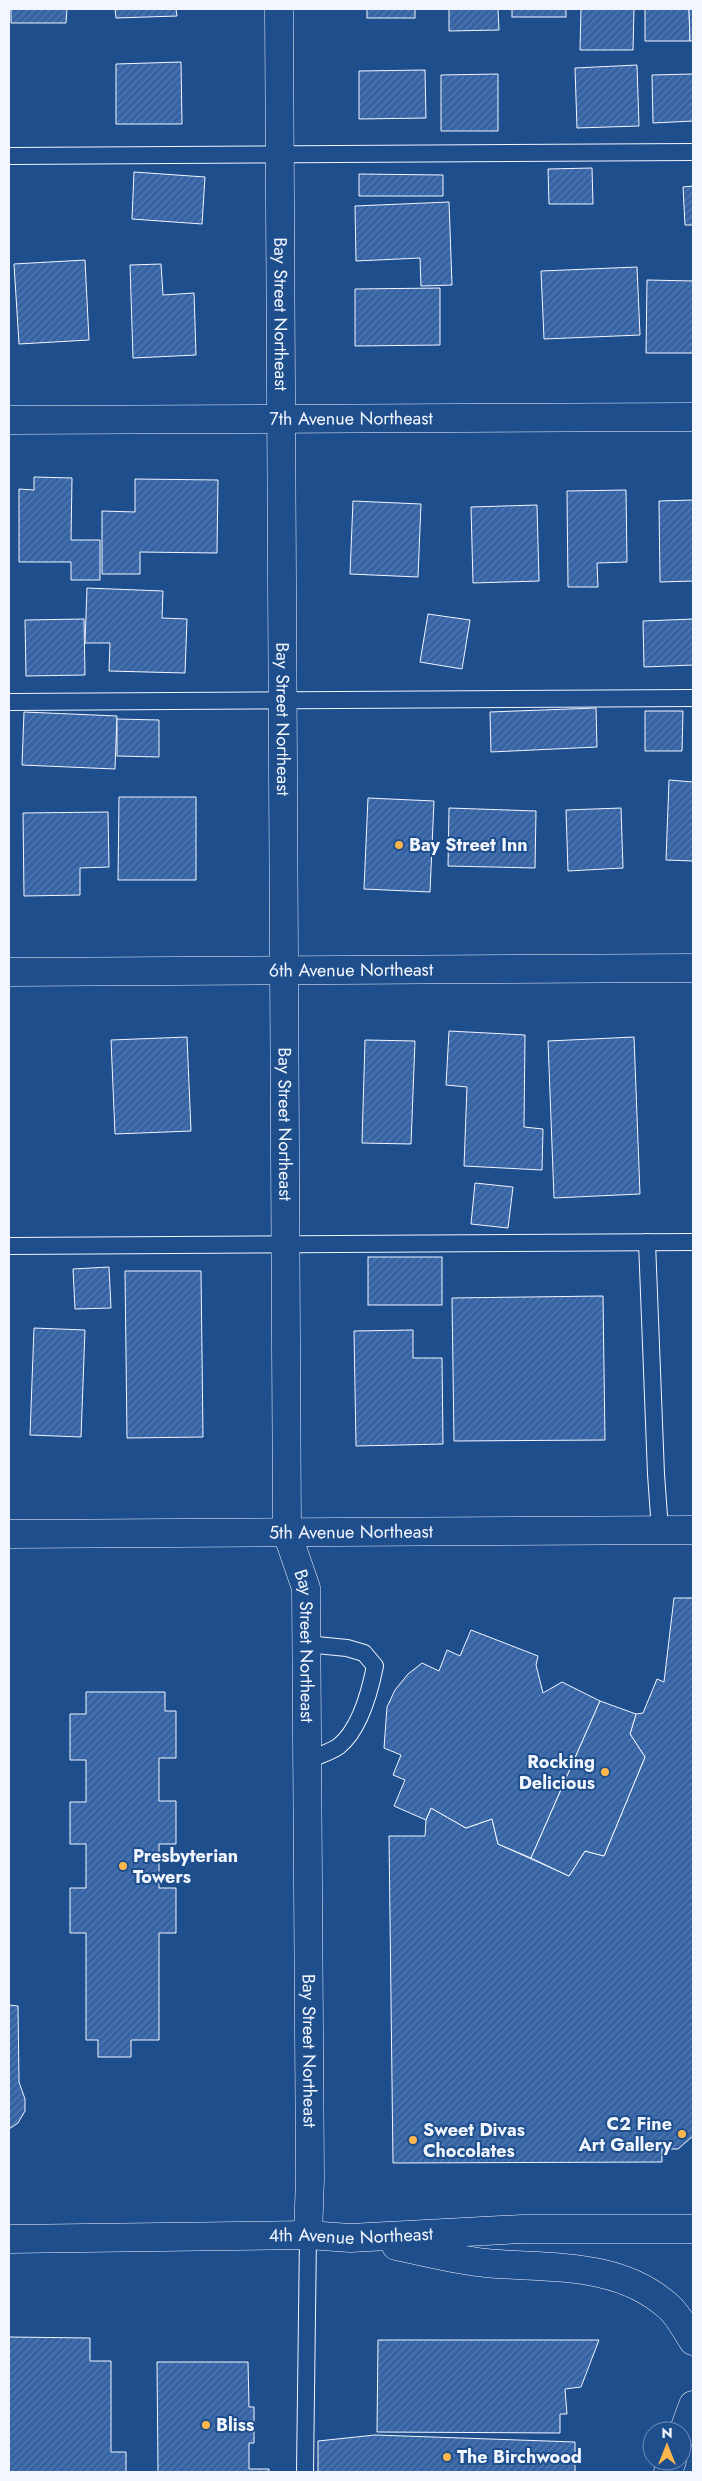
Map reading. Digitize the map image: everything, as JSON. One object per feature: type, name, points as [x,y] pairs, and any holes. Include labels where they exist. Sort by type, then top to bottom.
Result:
[{"type":"street","name":"Bay Street Northeast","points":[[279,9],[287,1533],[306,1588],[310,2168],[308,2235]]},
{"type":"street","name":"7th Avenue Northeast","points":[[9,420],[693,417]]},
{"type":"street","name":"6th Avenue Northeast","points":[[9,972],[693,968]]},
{"type":"street","name":"5th Avenue Northeast","points":[[9,1534],[693,1530]]},
{"type":"street","name":"4th Avenue Northeast","points":[[9,2239],[308,2235],[350,2238],[522,2229],[693,2229]]},
{"type":"street","points":[[350,2238],[485,2263],[561,2266],[605,2273],[648,2292],[670,2308],[693,2341]]},
{"type":"street","points":[[687,2421],[693,2405]]},
{"type":"lane","points":[[9,156],[693,152]]},
{"type":"lane","points":[[9,702],[693,698]]},
{"type":"lane","points":[[647,1242],[660,1530]]},
{"type":"lane","points":[[9,1246],[693,1242]]},
{"type":"lane","points":[[306,1644],[356,1650],[364,1653],[375,1666],[371,1686],[360,1718],[339,1746],[307,1761]]},
{"type":"lane","points":[[305,2472],[308,2235]]},
{"type":"building","points":[[11,9],[67,9],[66,23],[11,23]]},
{"type":"building","points":[[115,9],[176,9],[177,16],[116,18]]},
{"type":"building","points":[[367,9],[415,9],[415,18],[367,18]]},
{"type":"building","points":[[449,9],[498,9],[499,30],[449,31]]},
{"type":"building","points":[[512,9],[566,9],[566,17],[512,17]]},
{"type":"building","points":[[581,9],[634,9],[633,50],[580,50]]},
{"type":"building","points":[[645,9],[689,9],[690,41],[645,41]]},
{"type":"building","points":[[689,9],[693,9],[693,41],[690,41]]},
{"type":"building","points":[[181,62],[182,124],[116,124],[116,64]]},
{"type":"building","points":[[637,65],[639,126],[577,128],[575,68]]},
{"type":"building","points":[[425,70],[426,118],[359,119],[359,71]]},
{"type":"building","points":[[498,74],[498,131],[441,131],[441,75]]},
{"type":"building","points":[[693,74],[693,121],[653,123],[652,75]]},
{"type":"building","points":[[592,168],[593,204],[549,204],[548,169]]},
{"type":"building","points":[[134,172],[205,177],[202,224],[132,219]]},
{"type":"building","points":[[359,174],[443,175],[443,196],[359,196]]},
{"type":"building","points":[[693,186],[693,225],[685,225],[683,187]]},
{"type":"building","points":[[449,202],[452,285],[421,286],[420,258],[356,261],[355,206]]},
{"type":"building","points":[[85,260],[89,340],[19,344],[14,264]]},
{"type":"building","points":[[161,264],[163,295],[194,293],[196,355],[133,358],[130,265]]},
{"type":"building","points":[[637,267],[640,335],[544,339],[541,271]]},
{"type":"building","points":[[647,280],[693,281],[693,353],[646,353]]},
{"type":"building","points":[[440,288],[440,345],[355,346],[355,289]]},
{"type":"building","points":[[34,477],[72,478],[71,540],[100,540],[100,580],[71,580],[71,562],[19,562],[19,489],[34,490]]},
{"type":"building","points":[[135,479],[218,480],[217,553],[140,552],[140,574],[102,574],[102,511],[135,512]]},
{"type":"building","points":[[626,490],[627,562],[597,563],[598,587],[568,587],[567,491]]},
{"type":"building","points":[[693,500],[693,581],[660,582],[659,501]]},
{"type":"building","points":[[353,501],[421,504],[418,577],[350,574]]},
{"type":"building","points":[[537,505],[539,581],[473,583],[471,507]]},
{"type":"building","points":[[87,588],[163,591],[162,618],[187,619],[185,673],[109,671],[110,643],[85,643]]},
{"type":"building","points":[[428,614],[470,620],[462,669],[420,662]]},
{"type":"building","points":[[84,619],[85,675],[26,676],[25,620]]},
{"type":"building","points":[[693,619],[693,665],[644,667],[643,621]]},
{"type":"building","points":[[596,708],[597,747],[491,752],[490,712]]},
{"type":"building","points":[[645,711],[683,711],[682,751],[645,751]]},
{"type":"building","points":[[24,712],[117,716],[115,769],[22,765]]},
{"type":"building","points":[[117,719],[159,720],[159,757],[117,756]]},
{"type":"building","points":[[669,780],[693,782],[693,861],[666,860]]},
{"type":"building","points":[[119,797],[196,797],[196,880],[118,880]]},
{"type":"building","name":"Bay Street Inn","points":[[368,798],[434,801],[430,892],[364,889]]},
{"type":"building","points":[[449,808],[536,811],[535,868],[448,866]]},
{"type":"building","points":[[621,808],[623,868],[568,871],[566,810]]},
{"type":"building","points":[[108,812],[109,867],[80,868],[80,895],[24,896],[23,813]]},
{"type":"building","points":[[449,1031],[525,1035],[524,1127],[543,1129],[542,1170],[464,1166],[467,1087],[446,1085]]},
{"type":"building","points":[[187,1037],[191,1131],[115,1134],[111,1040]]},
{"type":"building","points":[[634,1037],[640,1194],[554,1198],[548,1041]]},
{"type":"building","points":[[365,1040],[415,1041],[411,1144],[362,1143]]},
{"type":"building","points":[[475,1183],[513,1187],[508,1228],[471,1224]]},
{"type":"building","points":[[368,1257],[442,1257],[442,1305],[368,1305]]},
{"type":"building","points":[[109,1267],[111,1308],[75,1309],[73,1269]]},
{"type":"building","points":[[125,1271],[201,1271],[203,1437],[127,1438]]},
{"type":"building","points":[[603,1296],[605,1440],[454,1441],[452,1298]]},
{"type":"building","points":[[34,1328],[85,1330],[81,1437],[30,1435]]},
{"type":"building","points":[[413,1330],[413,1358],[442,1358],[443,1444],[356,1446],[354,1331]]},
{"type":"building","points":[[674,1598],[693,1598],[693,2136],[678,2149],[662,2149],[662,2162],[393,2163],[389,1836],[425,1836],[426,1820],[431,1808],[466,1828],[492,1819],[498,1844],[569,1876],[585,1851],[604,1856],[645,1757],[630,1734],[636,1714],[643,1713],[657,1679],[664,1682]]},
{"type":"building","points":[[471,1630],[538,1656],[536,1665],[543,1693],[562,1682],[600,1701],[531,1858],[498,1844],[492,1819],[466,1828],[431,1808],[426,1820],[394,1806],[405,1780],[393,1775],[401,1755],[384,1748],[387,1707],[395,1690],[408,1674],[422,1663],[439,1671],[447,1650],[460,1656]]},
{"type":"building","name":"Presbyterian Towers","points":[[86,1692],[165,1692],[165,1711],[176,1711],[176,1758],[159,1758],[159,1801],[176,1801],[176,1844],[159,1844],[159,1888],[176,1888],[176,1933],[159,1933],[159,2040],[131,2040],[131,2057],[98,2057],[98,2040],[86,2040],[86,1933],[70,1933],[70,1888],[86,1888],[86,1844],[70,1844],[70,1802],[86,1802],[86,1760],[70,1760],[70,1714],[86,1714]]},
{"type":"building","points":[[600,1701],[636,1714],[630,1734],[645,1757],[604,1856],[585,1851],[569,1876],[531,1858]]},
{"type":"building","points":[[9,2005],[18,2006],[19,2082],[25,2099],[25,2111],[18,2123],[9,2129]]},
{"type":"building","points":[[9,2337],[90,2338],[90,2361],[111,2361],[111,2452],[126,2452],[126,2472],[9,2472]]},
{"type":"building","points":[[378,2340],[599,2340],[581,2387],[565,2389],[567,2414],[560,2414],[560,2433],[377,2432]]},
{"type":"building","name":"Bliss","points":[[157,2362],[248,2362],[249,2407],[254,2407],[254,2443],[249,2443],[249,2469],[269,2469],[269,2472],[158,2472]]},
{"type":"building","name":"The Birchwood","points":[[375,2435],[575,2442],[575,2472],[318,2472],[318,2441]]},
{"type":"place","name":"Bay Street Inn","points":[[399,845]]},
{"type":"place","name":"Rocking Delicious","points":[[605,1772]]},
{"type":"place","name":"Presbyterian Towers","points":[[123,1866]]},
{"type":"place","name":"C2 Fine Art Gallery","points":[[682,2134]]},
{"type":"place","name":"Sweet Divas Chocolates","points":[[413,2140]]},
{"type":"place","name":"Bliss","points":[[206,2425]]},
{"type":"place","name":"The Birchwood","points":[[447,2457]]}]
